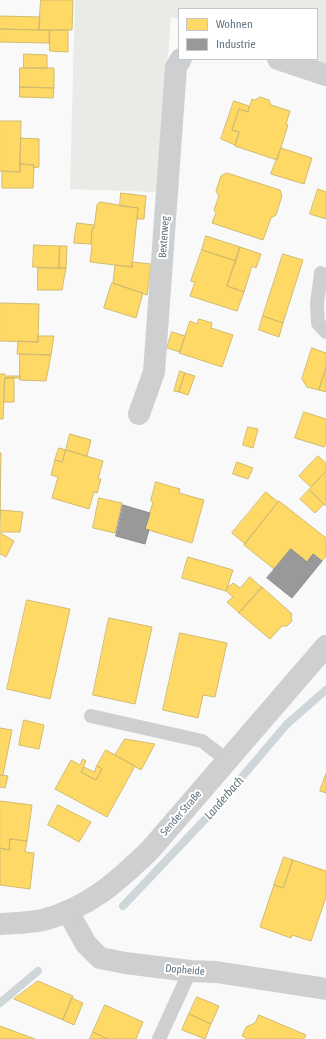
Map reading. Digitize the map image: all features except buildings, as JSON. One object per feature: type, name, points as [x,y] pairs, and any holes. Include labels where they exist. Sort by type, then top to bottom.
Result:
[{"type":"street","name":"Bexterweg","points":[[139,414],[154,372],[176,67],[180,60]]},
{"type":"street","points":[[281,60],[326,75]]},
{"type":"street","name":"Sender Straße","points":[[0,924],[41,920],[68,912],[92,900],[126,874],[150,850],[326,646]]},
{"type":"street","name":"Dopheide","points":[[68,912],[86,944],[100,958],[125,963],[190,971],[216,972],[326,989]]},
{"type":"lane","points":[[321,273],[317,304],[318,323],[326,332]]},
{"type":"lane","points":[[91,716],[202,741],[227,760]]},
{"type":"lane","points":[[159,1039],[190,971]]},
{"type":"shaded area","points":[[75,0],[326,0],[326,66],[308,60],[318,60],[318,8],[178,8],[178,19],[171,17],[157,192],[70,189]]},
{"type":"waterway","name":"Landerbach","points":[[123,906],[214,810],[287,724],[326,690]]},
{"type":"waterway","name":"Landerbach","points":[[0,1003],[38,971]]}]
